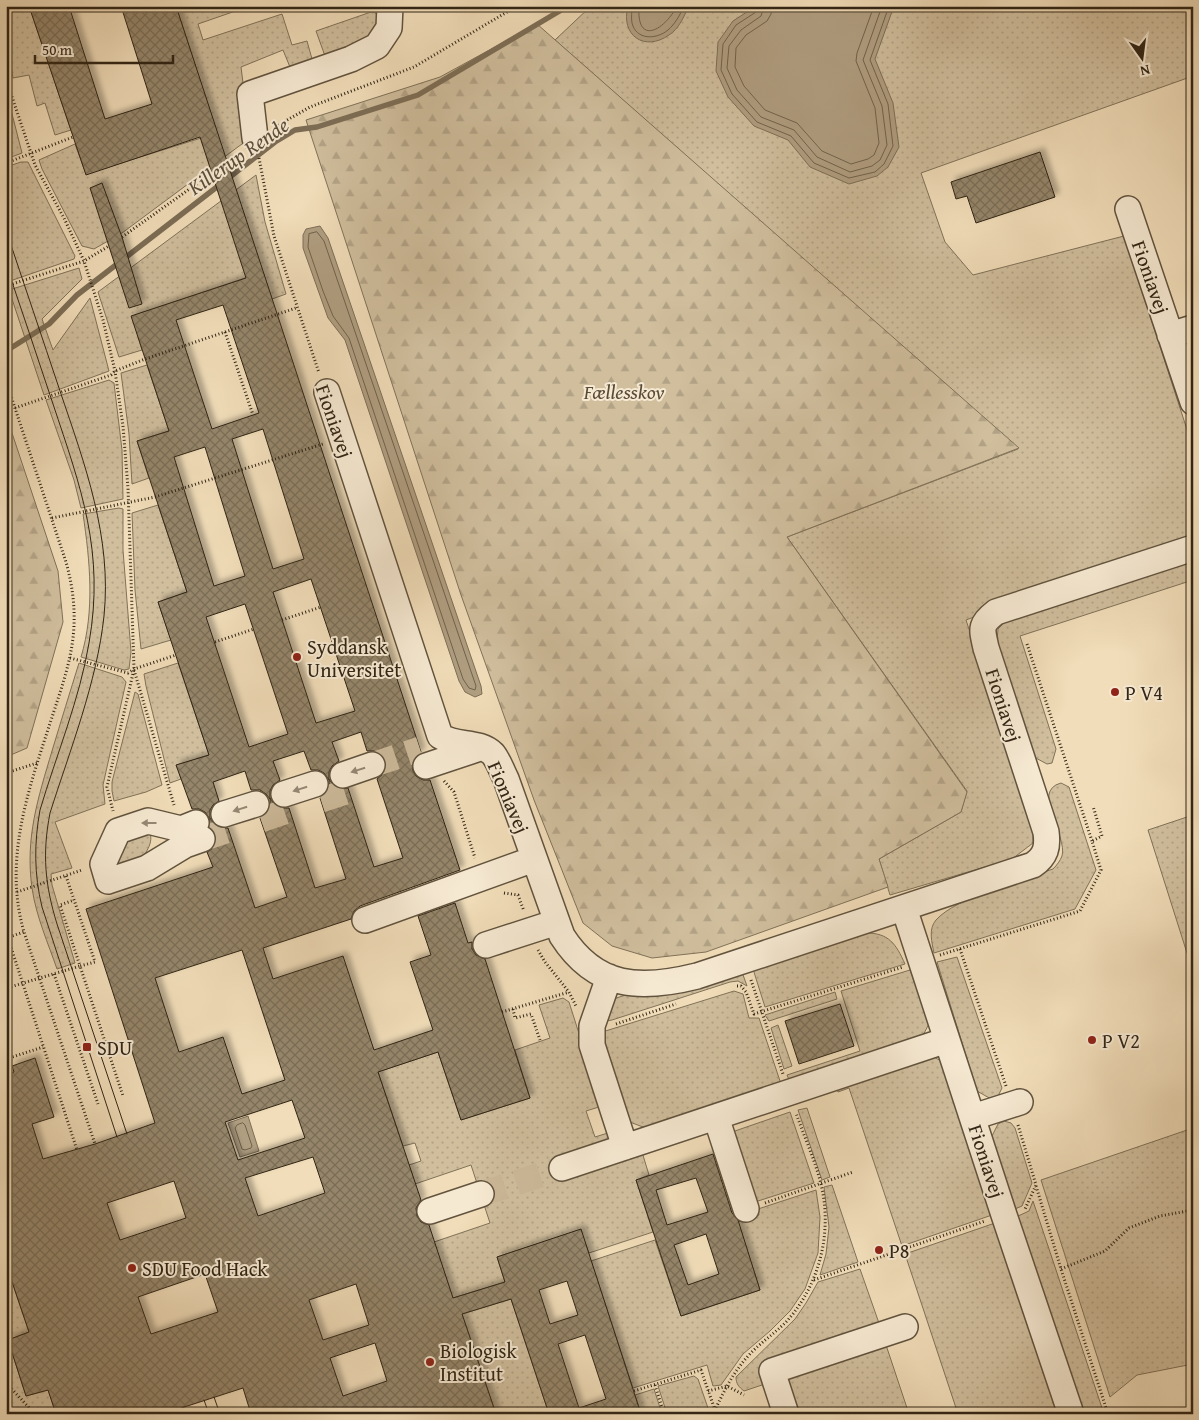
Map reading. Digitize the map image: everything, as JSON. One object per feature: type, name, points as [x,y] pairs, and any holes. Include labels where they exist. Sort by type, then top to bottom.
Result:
[{"type":"street","points":[[255,138],[250,94],[351,59],[377,46],[390,28],[390,6]]},
{"type":"street","name":"Fioniavej","points":[[1128,209],[1182,331],[1193,402]]},
{"type":"street","name":"Fioniavej","points":[[327,392],[440,736],[447,741],[483,747],[494,755],[506,779],[562,936],[581,961],[609,977],[627,982],[646,985],[672,982],[696,976],[1033,865],[1044,854],[1047,846],[1046,832],[986,648],[982,631],[986,620],[996,612],[1193,548]]},
{"type":"street","points":[[447,741],[423,758],[483,747]]},
{"type":"street","points":[[346,783],[375,773]]},
{"type":"street","points":[[287,802],[318,792]]},
{"type":"street","points":[[226,822],[258,812]]},
{"type":"street","points":[[148,821],[193,830],[185,845],[147,868],[108,880],[103,864],[118,831],[148,821]]},
{"type":"street","points":[[365,920],[534,859]]},
{"type":"street","name":"Fioniavej","points":[[904,908],[1071,1414]]},
{"type":"street","points":[[486,945],[557,922]]},
{"type":"street","points":[[609,977],[592,1026],[592,1045],[625,1147]]},
{"type":"street","points":[[562,1168],[948,1040]]},
{"type":"street","points":[[973,1118],[1020,1102]]},
{"type":"street","points":[[716,1117],[755,1206]]},
{"type":"street","points":[[430,1211],[481,1194]]},
{"type":"street","points":[[786,1414],[772,1372],[905,1327]]},
{"type":"path","points":[[310,107],[414,67],[517,6]]},
{"type":"path","points":[[6,55],[11,94],[35,165],[64,218],[84,261],[96,299],[115,371],[123,426],[128,488],[134,669],[107,787],[118,831]]},
{"type":"path","points":[[6,95],[11,94]]},
{"type":"path","points":[[6,163],[73,137]]},
{"type":"path","name":"Fioniavej","points":[[260,166],[274,236],[296,308],[327,392]]},
{"type":"path","points":[[122,237],[212,173]]},
{"type":"path","points":[[6,286],[84,261],[109,246]]},
{"type":"path","points":[[15,408],[111,375],[115,371],[145,359],[296,308]]},
{"type":"path","points":[[225,332],[253,415]]},
{"type":"path","points":[[6,382],[72,582],[74,618],[70,658],[26,799],[19,832],[16,864],[18,906],[24,932],[95,1144]]},
{"type":"path","points":[[52,518],[155,497],[342,438]]},
{"type":"path","points":[[282,620],[321,607]]},
{"type":"path","points":[[215,642],[254,630]]},
{"type":"path","points":[[761,1011],[1080,911],[1101,870],[1027,644]]},
{"type":"path","points":[[70,658],[128,673],[134,669],[176,655]]},
{"type":"path","points":[[134,669],[193,830]]},
{"type":"path","points":[[6,773],[37,763]]},
{"type":"path","points":[[1092,806],[1102,836],[1092,841]]},
{"type":"path","points":[[6,991],[10,988],[94,962],[66,876],[17,892]]},
{"type":"path","points":[[74,900],[60,905],[123,1096]]},
{"type":"path","points":[[24,932],[7,938],[77,1150]]},
{"type":"path","points":[[716,1412],[727,1386],[749,1355],[785,1322],[803,1300],[816,1274],[823,1242],[826,1214],[821,1184],[744,959]]},
{"type":"path","points":[[54,974],[98,1104]]},
{"type":"path","points":[[502,1012],[536,1002]]},
{"type":"path","points":[[513,1009],[515,1018],[530,1014],[540,1040]]},
{"type":"path","points":[[6,1059],[43,1047]]},
{"type":"path","points":[[755,1206],[853,1172]]},
{"type":"path","points":[[1036,1185],[1108,1414]]},
{"type":"path","points":[[1061,1269],[1105,1252],[1129,1228],[1160,1216],[1193,1210]]},
{"type":"path","points":[[634,1391],[701,1370],[716,1412]]},
{"type":"path","points":[[6,1380],[8,1386],[35,1414]]},
{"type":"path","points":[[655,1385],[664,1414]]},
{"type":"path","points":[[708,1391],[727,1386],[744,1395]]},
{"type":"path","points":[[182,1407],[185,1414]]},
{"type":"green space","points":[[6,6],[29,6],[71,130],[55,135],[45,103],[37,106],[29,75],[13,78],[6,38]]},
{"type":"green space","points":[[176,6],[250,6],[198,24],[203,40],[282,14],[292,45],[307,41],[312,59],[325,56],[316,31],[371,12],[376,13],[378,19],[375,36],[292,72],[283,50],[241,67],[250,138],[122,233],[94,249],[82,246],[39,160],[75,144],[86,174],[217,133]]},
{"type":"green space","points":[[591,6],[1193,6],[1193,76],[921,173],[945,242],[973,275],[1124,236],[1193,448],[1193,535],[966,620],[1033,824],[1033,843],[1012,859],[890,895],[879,859],[961,812],[967,791],[787,537],[1018,449],[555,40]]},
{"type":"green space","name":"Fællesskov","points":[[537,24],[1019,448],[787,537],[967,792],[961,812],[879,859],[888,887],[706,952],[652,958],[612,946],[583,923],[534,800],[461,595],[306,120],[440,77]]},
{"type":"green space","points":[[6,101],[9,102],[22,153],[6,159]]},
{"type":"green space","points":[[21,162],[28,162],[75,256],[74,259],[7,282],[6,167]]},
{"type":"green space","points":[[256,175],[265,222],[286,294],[272,299],[263,272],[132,316],[142,350],[119,357],[98,292]]},
{"type":"green space","points":[[79,268],[82,279],[42,319],[53,350],[90,298],[109,371],[44,395],[9,290]]},
{"type":"green space","points":[[147,365],[169,431],[137,441],[149,478],[132,484],[129,434],[121,373]]},
{"type":"green space","points":[[109,380],[114,383],[122,450],[123,499],[81,508],[74,480],[46,400]]},
{"type":"green space","points":[[6,415],[58,571],[63,622],[27,748],[6,757]]},
{"type":"green space","points":[[158,505],[187,592],[158,602],[171,640],[141,649],[135,590],[132,513]]},
{"type":"green space","points":[[123,509],[123,550],[131,652],[129,669],[124,670],[81,657],[90,604],[88,550],[83,514]]},
{"type":"green space","points":[[1193,560],[1193,580],[1020,636],[1056,749],[1052,763],[1047,764],[1032,756],[997,641],[998,629],[1005,622]]},
{"type":"green space","points":[[79,663],[122,677],[126,682],[103,785],[105,804],[55,822],[72,868],[51,874],[52,885],[75,963],[57,969],[36,909],[30,870],[30,852],[38,802]]},
{"type":"green space","points":[[178,663],[209,755],[177,765],[181,779],[170,783],[144,674]]},
{"type":"green space","points":[[135,692],[138,694],[162,785],[146,792],[114,801],[112,782]]},
{"type":"green space","points":[[1061,783],[1069,787],[1096,870],[1075,909],[934,953],[931,936],[932,928],[936,920],[945,912],[974,897],[1053,869],[1057,864],[1062,856],[1062,847],[1049,804],[1049,795],[1052,788]]},
{"type":"green space","points":[[1193,815],[1193,972],[1148,830]]},
{"type":"green space","points":[[149,830],[151,840],[143,857],[136,864],[119,865],[117,859],[121,843]]},
{"type":"green space","points":[[866,933],[881,935],[891,941],[905,964],[765,1007],[753,969]]},
{"type":"green space","points":[[957,957],[1002,1088],[997,1098],[991,1099],[977,1091],[937,962]]},
{"type":"green space","points":[[910,970],[930,1022],[921,1039],[790,1082],[787,1075],[860,1051],[841,991]]},
{"type":"green space","points":[[742,972],[747,986],[738,981],[730,982],[612,1020],[600,1022],[613,999],[629,994]]},
{"type":"green space","points":[[734,991],[743,994],[749,1018],[759,1018],[782,1087],[654,1126],[643,1127],[627,1121],[599,1033]]},
{"type":"green space","points":[[835,992],[837,999],[769,1021],[765,1015]]},
{"type":"green space","points":[[563,998],[569,1002],[602,1106],[586,1111],[595,1137],[611,1132],[642,1152],[649,1175],[636,1180],[653,1232],[589,1253],[580,1230],[497,1257],[505,1282],[453,1298],[434,1242],[490,1223],[471,1165],[415,1184],[409,1165],[421,1161],[415,1143],[403,1146],[378,1072],[438,1052],[461,1120],[530,1098],[515,1050],[550,1038],[539,1005]]},
{"type":"green space","points":[[778,1025],[792,1066],[784,1069],[771,1028]]},
{"type":"green space","points":[[929,1054],[946,1064],[995,1214],[902,1246],[849,1088],[838,1092],[836,1088]]},
{"type":"green space","points":[[807,1108],[830,1177],[822,1180],[798,1110]]},
{"type":"green space","points":[[790,1112],[814,1183],[755,1202],[732,1132]]},
{"type":"green space","points":[[1004,1121],[1011,1123],[1015,1128],[1032,1183],[1022,1206],[1015,1209],[991,1138],[998,1124]]},
{"type":"green space","points":[[1193,1128],[1193,1364],[1137,1375],[1110,1397],[1041,1180]]},
{"type":"green space","points":[[832,1185],[858,1262],[820,1275],[826,1254],[829,1227],[824,1187]]},
{"type":"green space","points":[[816,1190],[820,1217],[818,1253],[805,1289],[790,1311],[743,1354],[721,1385],[713,1386],[707,1365],[633,1388],[591,1261],[655,1240],[681,1316],[760,1290],[738,1222],[759,1215],[758,1209]]},
{"type":"green space","points":[[1033,1201],[1104,1414],[1083,1414],[1016,1217],[1029,1211]]},
{"type":"green space","points":[[998,1222],[1061,1414],[958,1414],[905,1254]]},
{"type":"green space","points":[[6,1264],[29,1332],[8,1340],[26,1396],[48,1390],[56,1414],[6,1414]]},
{"type":"green space","points":[[860,1269],[880,1326],[765,1384],[744,1391],[737,1383],[736,1377],[795,1319],[818,1282]]},
{"type":"green space","points":[[511,1299],[549,1414],[496,1414],[462,1314]]},
{"type":"green space","points":[[885,1342],[909,1414],[795,1414],[783,1376]]},
{"type":"green space","points":[[694,1376],[698,1379],[710,1414],[667,1414],[658,1386]]},
{"type":"green space","points":[[654,1389],[662,1414],[641,1414],[635,1395]]},
{"type":"water","points":[[628,6],[689,6],[681,22],[673,32],[660,40],[651,42],[636,38],[631,33],[626,17]]},
{"type":"water","points":[[756,6],[894,6],[875,59],[893,103],[899,147],[888,167],[877,176],[849,184],[810,167],[788,140],[754,126],[728,97],[716,71],[718,42],[733,21]]},
{"type":"water","points":[[320,226],[328,238],[481,686],[482,694],[475,697],[465,692],[459,681],[345,340],[328,318],[303,248],[303,235],[306,229]]},
{"type":"water","points":[[248,1116],[259,1151],[240,1157],[228,1123]]},
{"type":"building","points":[[29,6],[69,6],[105,119],[152,104],[121,6],[176,6],[421,752],[412,763],[413,771],[416,776],[423,780],[430,780],[460,870],[360,906],[354,911],[351,919],[263,948],[273,979],[343,956],[374,1050],[433,1030],[410,962],[431,955],[418,916],[455,903],[468,943],[472,942],[472,949],[476,955],[485,959],[530,1098],[461,1120],[438,1052],[378,1072],[421,1200],[416,1208],[417,1216],[421,1222],[429,1225],[453,1298],[505,1282],[497,1257],[581,1229],[641,1414],[549,1414],[511,1299],[462,1314],[496,1414],[251,1414],[243,1388],[175,1410],[177,1414],[56,1414],[48,1390],[26,1396],[8,1340],[29,1332],[6,1264],[6,1075],[14,1072],[12,1066],[35,1058],[54,1117],[32,1124],[43,1159],[95,1144],[155,1123],[86,909],[213,867],[207,852],[213,848],[216,841],[215,834],[209,827],[209,818],[205,812],[199,809],[192,809],[176,765],[209,755],[158,602],[187,592],[137,441],[169,431],[131,316],[246,278],[200,137],[86,175]],"holes":[[[223,305],[259,413],[212,429],[176,320]],[[263,429],[304,559],[273,569],[232,439]],[[205,447],[245,576],[214,586],[174,457]],[[311,579],[355,711],[316,723],[273,592]],[[245,604],[288,734],[249,747],[206,617]],[[361,732],[367,751],[381,754],[386,761],[386,768],[377,779],[403,858],[374,867],[348,788],[341,789],[334,786],[329,779],[329,772],[332,766],[339,761],[332,742]],[[304,751],[311,770],[318,770],[324,773],[329,780],[329,787],[320,798],[346,879],[315,888],[289,808],[281,808],[275,805],[270,798],[270,791],[273,785],[280,780],[273,761]],[[245,771],[251,790],[260,790],[266,794],[270,799],[270,808],[260,818],[287,897],[255,908],[228,828],[221,828],[215,825],[210,818],[210,810],[219,801],[213,782]],[[242,950],[285,1080],[242,1094],[223,1037],[179,1052],[155,978]],[[292,1100],[305,1138],[238,1160],[225,1122]],[[313,1157],[325,1193],[258,1216],[245,1178]],[[174,1181],[186,1218],[120,1240],[107,1203]],[[205,1274],[218,1312],[151,1334],[138,1297]],[[567,1281],[578,1315],[550,1324],[539,1290]],[[356,1284],[369,1325],[323,1340],[309,1300]],[[585,1335],[606,1399],[579,1408],[558,1344]],[[375,1343],[387,1381],[343,1396],[330,1358]]]},
{"type":"building","points":[[1040,152],[1055,197],[976,223],[967,196],[956,199],[951,182]]},
{"type":"building","points":[[102,183],[122,237],[142,304],[129,308],[90,188]]},
{"type":"building","points":[[840,1004],[854,1046],[799,1064],[785,1021]]},
{"type":"building","points":[[713,1154],[732,1213],[738,1220],[760,1290],[681,1316],[636,1180]],"holes":[[[696,1178],[708,1212],[667,1225],[656,1190]],[[706,1234],[719,1274],[688,1285],[674,1245]]]},
{"type":"waterway","name":"Killerup Rende","points":[[6,351],[49,324],[77,295],[275,142],[295,130],[317,127],[418,95],[568,6]]},
{"type":"tunnel","points":[[372,765],[420,749]]},
{"type":"tunnel","points":[[321,800],[349,791]]},
{"type":"tunnel","points":[[261,820],[290,810]]},
{"type":"tunnel","points":[[202,839],[229,830]]},
{"type":"tunnel","points":[[481,1194],[562,1168]]},
{"type":"tram line","points":[[6,230],[87,474],[100,530],[104,558],[104,616],[100,641],[82,716],[50,813],[46,842],[46,869],[47,883],[57,924],[127,1134]]},
{"type":"tram line","points":[[6,264],[73,464],[88,521],[92,550],[94,579],[89,643],[74,706],[40,810],[37,834],[37,883],[42,907],[117,1137]]},
{"type":"tram line","points":[[214,1397],[220,1414]]},
{"type":"tram line","points":[[204,1400],[209,1414]]},
{"type":"place","name":"Syddansk Universitet","points":[[297,657]]},
{"type":"place","name":"P V4","points":[[1115,692]]},
{"type":"place","name":"P V2","points":[[1092,1040]]},
{"type":"place","name":"SDU","points":[[87,1047]]},
{"type":"place","name":"P8","points":[[879,1250]]},
{"type":"place","name":"SDU Food Hack","points":[[132,1268]]},
{"type":"place","name":"Biologisk Institut","points":[[430,1362]]}]
